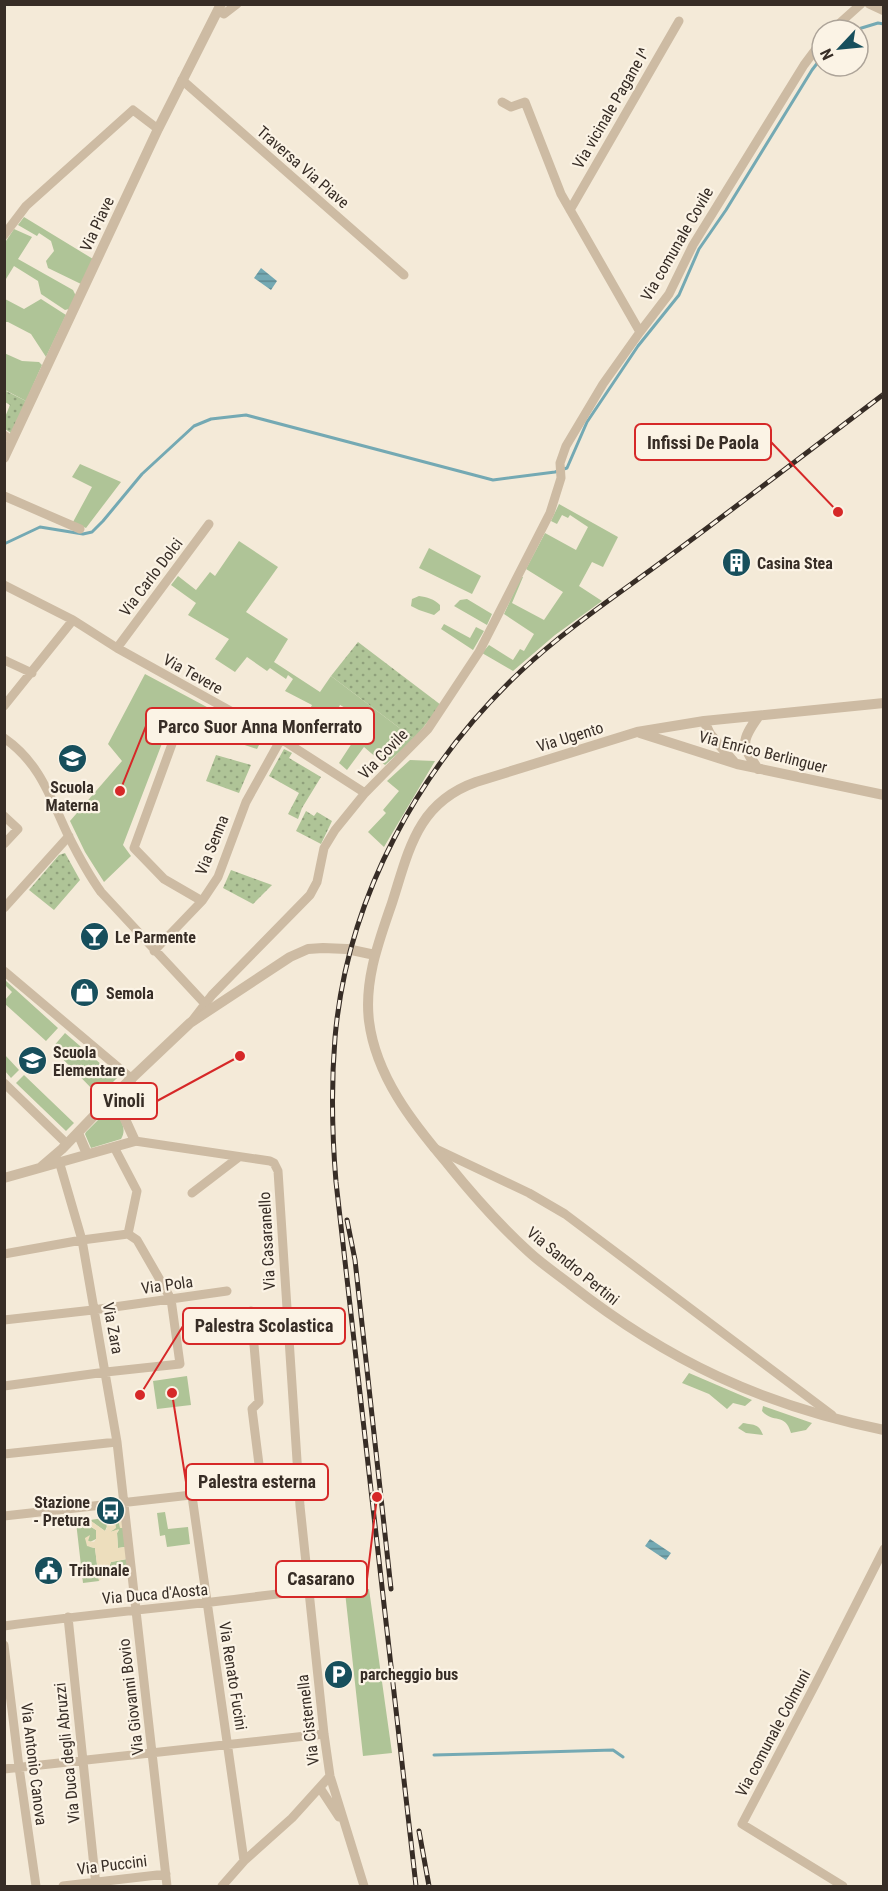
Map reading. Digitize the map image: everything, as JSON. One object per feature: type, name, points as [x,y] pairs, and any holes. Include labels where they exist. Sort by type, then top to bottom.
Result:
[{"type":"street","points":[[219,8],[224,14],[237,4]]},
{"type":"street","points":[[845,18],[861,4]]},
{"type":"street","points":[[869,4],[884,11]]},
{"type":"street","name":"Via Piave","points":[[4,458],[158,129],[219,8]]},
{"type":"street","name":"Via vicinale Pagane I^","points":[[570,210],[679,21]]},
{"type":"street","name":"Via comunale Covile","points":[[561,478],[560,463],[566,446],[597,394],[669,294],[693,245],[810,57]]},
{"type":"street","name":"Traversa Via Piave","points":[[182,80],[404,275]]},
{"type":"street","points":[[501,102],[511,107],[525,102],[561,194],[640,332]]},
{"type":"street","points":[[4,235],[26,206],[133,110],[158,129]]},
{"type":"street","name":"Via Covile","points":[[41,1167],[207,1006],[310,895],[317,882],[324,848],[335,830],[365,793],[428,729],[479,652],[550,513],[561,478]]},
{"type":"street","points":[[4,496],[80,529]]},
{"type":"street","name":"Via Carlo Dolci","points":[[117,648],[210,524]]},
{"type":"street","name":"Via Tevere","points":[[4,585],[73,621],[281,739],[365,793]]},
{"type":"street","points":[[4,706],[73,621]]},
{"type":"street","points":[[4,660],[32,673]]},
{"type":"street","name":"Via Ugento","points":[[375,956],[413,838],[425,817],[442,800],[464,786],[637,732],[704,722],[884,703]]},
{"type":"street","points":[[758,717],[746,734],[745,750],[758,769]]},
{"type":"street","points":[[704,722],[720,748],[737,764]]},
{"type":"street","name":"Via Enrico Berlinguer","points":[[637,732],[737,764],[884,795]]},
{"type":"street","points":[[4,738],[20,749],[35,766],[87,873],[101,892],[207,1006],[300,951],[334,948],[375,956]]},
{"type":"street","name":"Via Senna","points":[[154,951],[202,901],[218,877],[246,802],[281,739]]},
{"type":"street","points":[[172,744],[134,848],[164,879],[202,901]]},
{"type":"street","points":[[4,816],[18,829],[4,844]]},
{"type":"street","points":[[4,908],[69,836]]},
{"type":"street","name":"Via Sandro Pertini","points":[[375,956],[368,1004],[374,1047],[391,1086],[433,1147],[486,1209],[529,1252],[645,1339],[716,1377],[800,1409],[884,1430]]},
{"type":"street","points":[[4,971],[132,1079]]},
{"type":"street","points":[[4,1083],[67,1144]]},
{"type":"street","points":[[4,1178],[135,1141],[114,1095]]},
{"type":"street","points":[[78,1133],[87,1154]]},
{"type":"street","name":"Via Casaranello","points":[[135,1141],[270,1161],[274,1163],[278,1171],[298,1483]]},
{"type":"street","points":[[114,1147],[137,1191],[128,1234]]},
{"type":"street","points":[[433,1147],[529,1193],[565,1214],[839,1420]]},
{"type":"street","points":[[192,1193],[239,1156]]},
{"type":"street","name":"Via Zara","points":[[59,1161],[82,1240],[106,1372],[124,1503]]},
{"type":"street","points":[[4,1254],[128,1234],[137,1240],[171,1299],[180,1364],[4,1386]]},
{"type":"street","name":"Via Pola","points":[[4,1320],[227,1291]]},
{"type":"street","points":[[251,1311],[259,1402],[252,1409],[261,1488]]},
{"type":"street","points":[[4,1454],[117,1442]]},
{"type":"street","points":[[4,1516],[298,1483]]},
{"type":"street","name":"Via Cisternella","points":[[222,1887],[244,1861],[292,1818],[330,1776],[298,1483]]},
{"type":"street","name":"Via Renato Fucini","points":[[192,1496],[244,1861]]},
{"type":"street","name":"Via Giovanni Bovio","points":[[124,1503],[167,1887]]},
{"type":"street","name":"Via comunale Colmuni","points":[[843,1887],[742,1824],[884,1549]]},
{"type":"street","name":"Via Duca d'Aosta","points":[[4,1626],[68,1617],[207,1604],[308,1590]]},
{"type":"street","name":"Via Duca degli Abruzzi","points":[[68,1617],[96,1885]]},
{"type":"street","name":"Via Antonio Canova","points":[[4,1645],[36,1887]]},
{"type":"street","points":[[4,1769],[324,1734]]},
{"type":"street","points":[[330,1776],[364,1887]]},
{"type":"street","points":[[320,1788],[346,1827]]},
{"type":"street","name":"Via Puccini","points":[[63,1887],[96,1885],[166,1874]]},
{"type":"green space","points":[[24,217],[93,259],[81,284],[48,268],[46,261],[54,251],[51,241],[39,233],[37,236],[18,225]]},
{"type":"green space","points":[[14,229],[32,237],[18,259],[73,290],[76,296],[69,309],[65,310],[41,294],[38,281],[14,266],[5,278],[4,244]]},
{"type":"green space","points":[[5,299],[24,309],[41,299],[66,315],[46,357],[31,334],[5,322]]},
{"type":"green space","points":[[4,353],[22,361],[39,362],[42,365],[26,401],[5,390]]},
{"type":"green space","points":[[4,390],[26,401],[11,433],[5,429],[5,417],[10,405],[5,402]]},
{"type":"green space","points":[[80,464],[121,482],[86,528],[73,522],[92,487],[72,477]]},
{"type":"green space","points":[[559,504],[618,537],[603,567],[592,562],[579,586],[602,601],[555,635],[513,671],[482,653],[489,645],[513,660],[520,649],[524,651],[534,634],[504,614],[521,577],[523,577],[512,603],[544,620],[563,592],[526,569],[545,533],[576,550],[588,527],[570,515],[568,518],[562,515],[557,524],[551,521]]},
{"type":"green space","points":[[239,541],[278,567],[246,612],[288,639],[274,662],[320,692],[331,676],[414,739],[385,765],[364,747],[347,770],[339,763],[367,720],[340,705],[331,723],[323,719],[309,745],[295,737],[312,705],[285,691],[293,679],[288,675],[286,679],[270,668],[267,671],[247,657],[235,672],[215,659],[229,639],[188,615],[196,603],[171,585],[178,576],[196,590],[210,572],[215,576]]},
{"type":"green space","points":[[429,548],[481,576],[472,594],[419,568]]},
{"type":"green space","points":[[419,596],[435,601],[440,605],[440,610],[434,615],[411,606],[412,599]]},
{"type":"green space","points":[[467,599],[492,614],[487,625],[454,606],[460,600]]},
{"type":"green space","points":[[444,624],[470,638],[476,627],[484,631],[473,650],[441,629]]},
{"type":"green space","points":[[358,642],[441,705],[414,739],[331,676]]},
{"type":"green space","points":[[145,674],[263,737],[257,749],[190,727],[166,733],[123,845],[131,856],[104,882],[85,852],[70,821],[122,761],[108,744]]},
{"type":"green space","points":[[284,749],[292,753],[289,758],[321,777],[298,819],[288,814],[299,793],[269,776]]},
{"type":"green space","points":[[216,755],[251,765],[239,793],[206,781]]},
{"type":"green space","points":[[410,760],[435,761],[384,847],[368,832],[386,813],[383,810],[399,791],[387,781]]},
{"type":"green space","points":[[306,811],[314,816],[317,812],[332,821],[321,844],[296,831]]},
{"type":"green space","points":[[65,853],[80,880],[54,910],[29,890],[59,855]]},
{"type":"green space","points":[[231,870],[272,885],[253,904],[223,888]]},
{"type":"green space","points":[[5,980],[58,1028],[46,1041],[5,1004],[5,1000],[12,992],[5,985]]},
{"type":"green space","points":[[65,1033],[117,1078],[99,1096],[52,1048]]},
{"type":"green space","points":[[5,1055],[19,1070],[11,1078],[5,1071]]},
{"type":"green space","points":[[24,1075],[74,1123],[66,1131],[16,1083]]},
{"type":"green space","points":[[111,1107],[114,1107],[122,1123],[123,1135],[121,1139],[91,1148],[85,1134]]},
{"type":"green space","points":[[689,1373],[752,1400],[745,1406],[733,1403],[727,1409],[709,1394],[682,1383]]},
{"type":"green space","points":[[187,1376],[191,1405],[157,1409],[153,1381]]},
{"type":"green space","points":[[763,1406],[812,1423],[806,1430],[791,1433],[782,1420],[766,1415],[762,1411]]},
{"type":"green space","points":[[743,1423],[756,1426],[763,1435],[746,1433],[738,1428]]},
{"type":"green space","points":[[165,1512],[168,1529],[188,1527],[190,1544],[167,1547],[165,1535],[160,1536],[157,1513]]},
{"type":"green space","points":[[111,1517],[105,1531],[91,1521],[91,1527],[96,1530],[96,1539],[90,1542],[85,1538],[90,1547],[95,1548],[99,1581],[83,1583],[76,1522]]},
{"type":"green space","points":[[117,1518],[123,1528],[125,1547],[118,1548],[117,1533],[119,1530],[110,1532],[114,1529]]},
{"type":"green space","points":[[127,1559],[128,1570],[109,1574],[111,1562]]},
{"type":"green space","points":[[369,1589],[392,1753],[363,1756],[345,1592]]},
{"type":"shaded area","points":[[122,1516],[123,1528],[120,1528],[118,1519],[115,1519],[116,1528],[110,1532],[119,1529],[118,1548],[125,1547],[127,1559],[111,1562],[109,1574],[99,1581],[95,1548],[87,1546],[85,1538],[90,1535],[88,1541],[94,1542],[96,1530],[86,1523],[91,1521],[105,1531],[106,1523],[111,1517]]},
{"type":"water","points":[[261,268],[277,281],[271,290],[254,278]]},
{"type":"water","points":[[650,1539],[671,1553],[666,1560],[645,1546]]},
{"type":"waterway","points":[[870,25],[884,24]]},
{"type":"waterway","points":[[4,544],[40,527],[83,534],[92,532],[142,474],[194,426],[211,419],[246,415],[493,480],[555,472],[567,468],[587,422],[638,346],[679,295],[699,249],[726,210],[810,73]]},
{"type":"waterway","points":[[434,1755],[613,1750],[623,1757]]},
{"type":"railway","points":[[416,1886],[336,1182],[333,1128],[335,1038],[342,986],[355,935],[372,886],[394,838],[420,792],[484,709],[521,671],[577,624],[884,394]]},
{"type":"railway","points":[[347,1220],[355,1260],[391,1589]]},
{"type":"railway","points":[[419,1831],[429,1886]]},
{"type":"place","name":"Infissi De Paola","points":[[838,512]]},
{"type":"place","name":"Casina Stea","points":[[736,563]]},
{"type":"place","name":"Scuola Materna","points":[[72,759]]},
{"type":"place","name":"Parco Suor Anna Monferrato","points":[[120,791]]},
{"type":"place","name":"Le Parmente","points":[[94,937]]},
{"type":"place","name":"Semola","points":[[85,993]]},
{"type":"place","name":"Vinoli","points":[[240,1056]]},
{"type":"place","name":"Scuola Elementare","points":[[32,1061]]},
{"type":"place","name":"Palestra esterna","points":[[172,1393]]},
{"type":"place","name":"Palestra Scolastica","points":[[140,1395]]},
{"type":"place","name":"Casarano","points":[[377,1497]]},
{"type":"place","name":"Stazione - Pretura","points":[[111,1511]]},
{"type":"place","name":"Tribunale","points":[[48,1570]]},
{"type":"place","name":"parcheggio bus","points":[[339,1674]]}]
